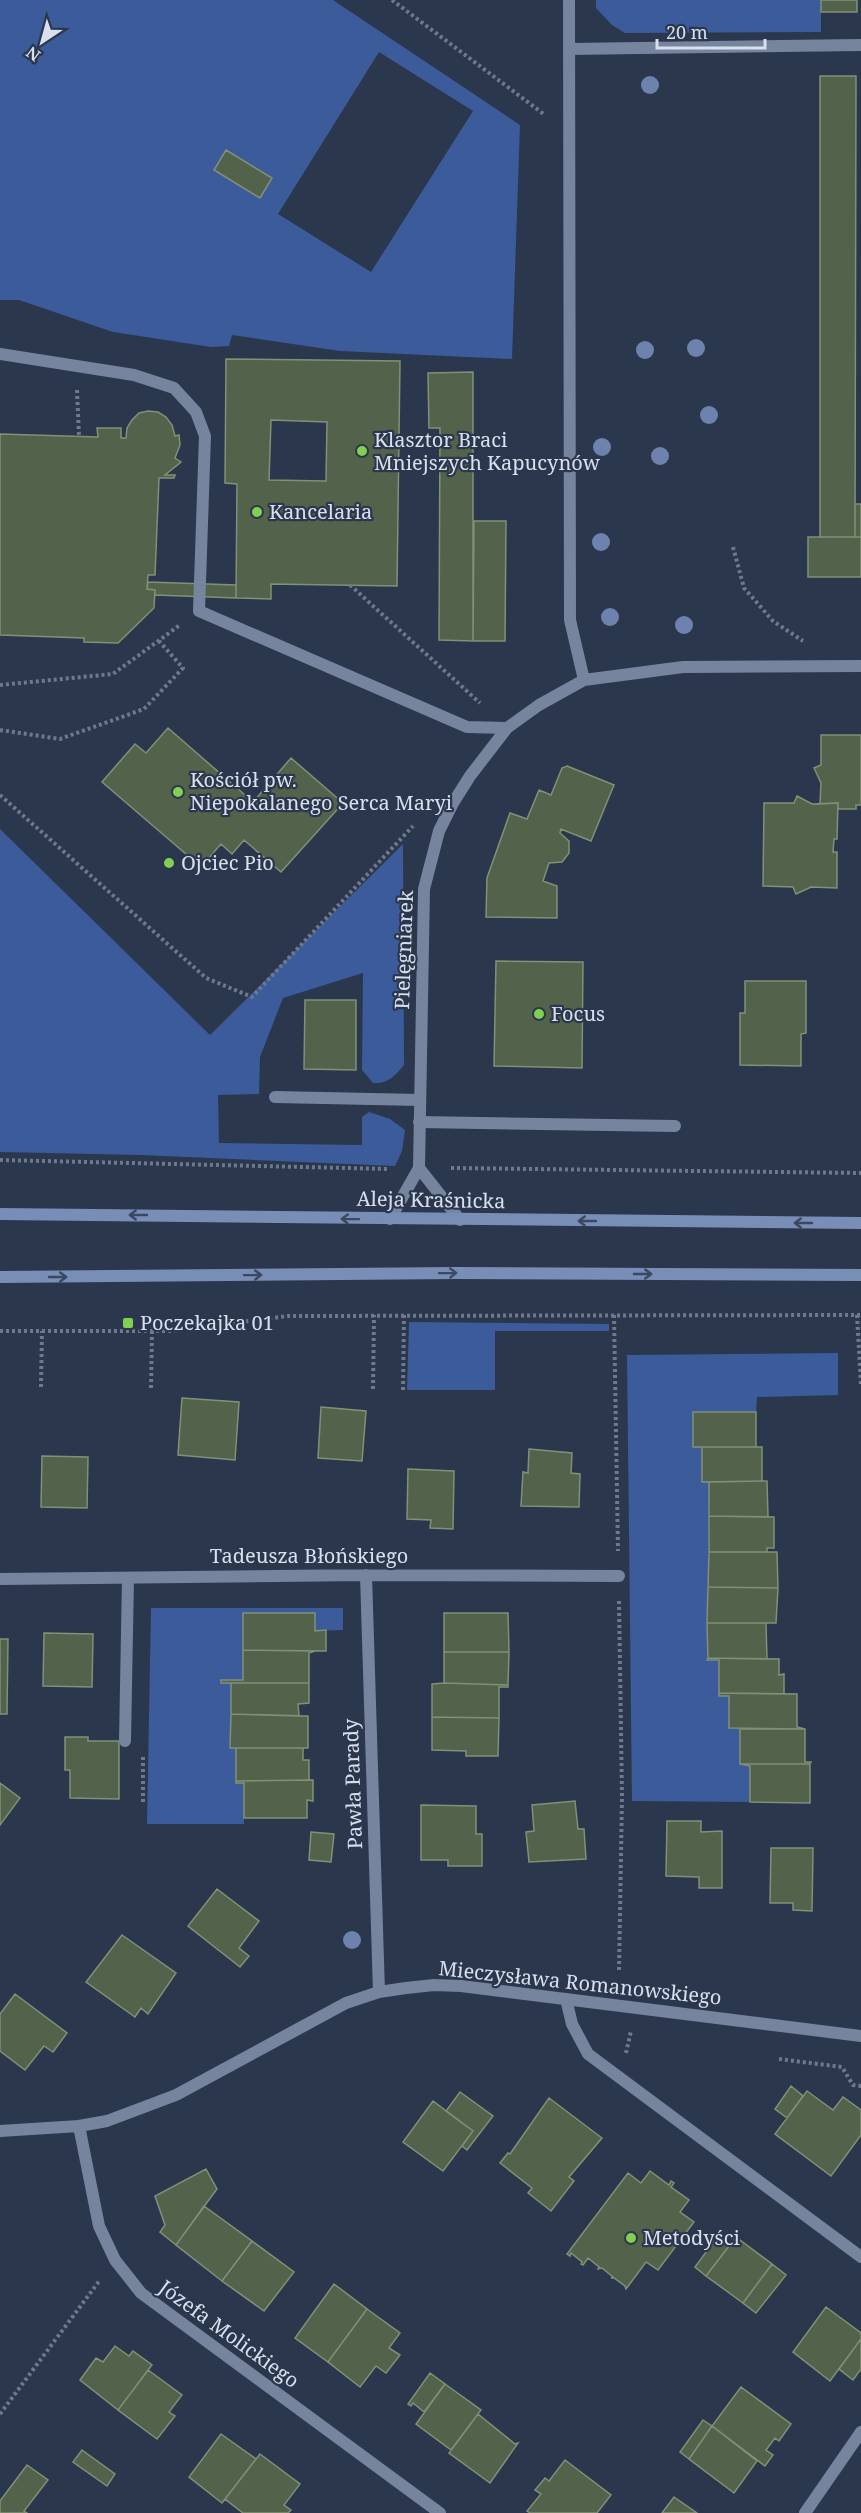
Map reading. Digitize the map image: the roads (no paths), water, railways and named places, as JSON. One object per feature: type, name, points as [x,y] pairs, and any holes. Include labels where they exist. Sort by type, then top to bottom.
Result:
[{"type":"main road","name":"Aleja Kraśnicka","points":[[0,1214],[861,1223]]},
{"type":"main road","points":[[0,1277],[456,1273],[861,1275]]},
{"type":"street","points":[[569,0],[570,620],[584,680]]},
{"type":"street","points":[[569,49],[861,45]]},
{"type":"street","points":[[0,354],[134,375],[174,388],[196,412],[205,436],[199,611],[467,727],[507,728]]},
{"type":"street","name":"Pielęgniarek","points":[[390,1219],[419,1168],[424,889],[439,831],[448,813],[470,776],[507,728],[539,705],[584,680],[683,667],[861,666]]},
{"type":"street","points":[[275,1096],[420,1100]]},
{"type":"street","points":[[419,1122],[675,1126]]},
{"type":"street","points":[[419,1168],[460,1220]]},
{"type":"street","name":"Tadeusza Błońskiego","points":[[0,1579],[366,1575],[619,1576]]},
{"type":"street","name":"Pawła Parady","points":[[366,1575],[379,1992]]},
{"type":"street","points":[[125,1741],[128,1578]]},
{"type":"street","name":"Mieczysława Romanowskiego","points":[[0,2131],[79,2126],[129,2114],[177,2095],[346,2003],[379,1992],[434,1985],[461,1986],[566,2000],[634,2006],[861,2036]]},
{"type":"street","points":[[566,2000],[572,2024],[588,2054],[861,2257]]},
{"type":"street","name":"Józefa Molickiego","points":[[79,2126],[99,2226],[115,2260],[141,2293],[440,2513]]},
{"type":"street","points":[[805,2513],[861,2432]]},
{"type":"place","name":"Klasztor Braci Mniejszych Kapucynów","points":[[362,451]]},
{"type":"place","name":"Kancelaria","points":[[257,512]]},
{"type":"place","name":"Kościół pw. Niepokalanego Serca Maryi","points":[[178,792]]},
{"type":"place","name":"Ojciec Pio","points":[[169,863]]},
{"type":"place","name":"Focus","points":[[539,1014]]},
{"type":"place","name":"Poczekajka 01","points":[[128,1323]]},
{"type":"place","name":"Metodyści","points":[[631,2238]]}]
